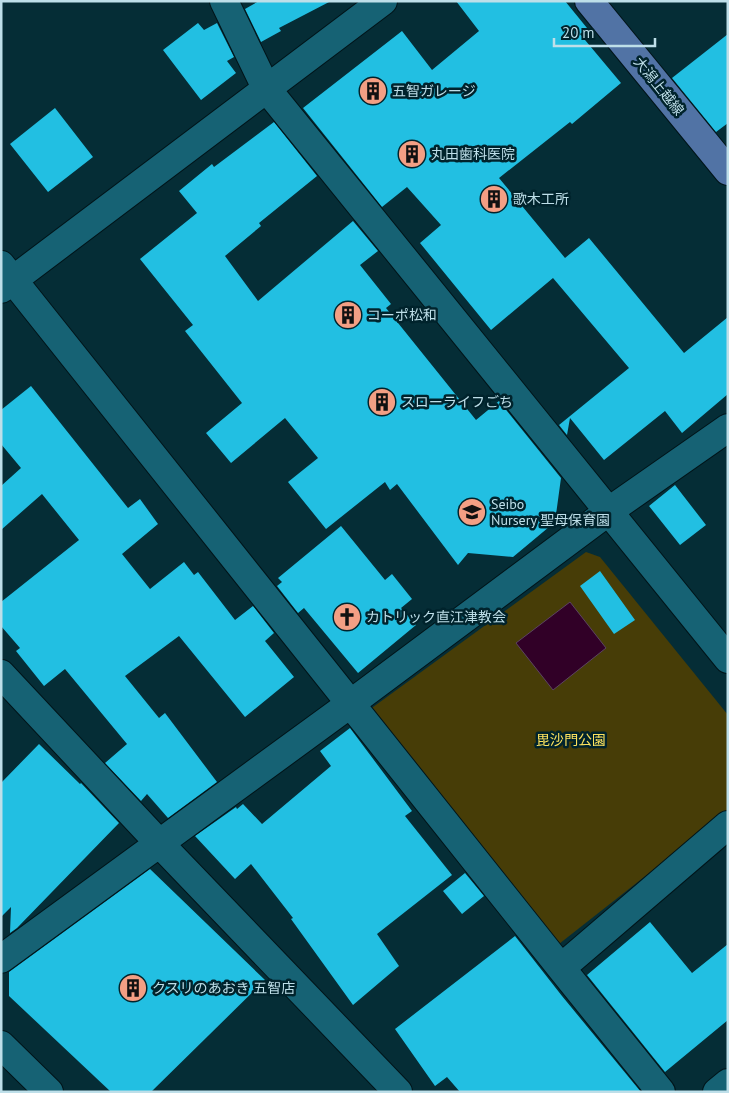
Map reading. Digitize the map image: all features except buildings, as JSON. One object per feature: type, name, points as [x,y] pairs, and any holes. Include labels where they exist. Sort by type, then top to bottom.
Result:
[{"type":"main road","name":"大潟上越線","points":[[590,1],[728,171]]},
{"type":"street","points":[[224,1],[266,88],[728,659]]},
{"type":"street","points":[[383,1],[5,278],[662,1092]]},
{"type":"street","points":[[1,959],[350,704],[609,511],[728,428]]},
{"type":"street","points":[[1,674],[160,844],[398,1092]]},
{"type":"street","points":[[561,968],[728,825]]},
{"type":"street","points":[[1,1046],[49,1092]]},
{"type":"street","points":[[717,1092],[728,1083]]},
{"type":"green space","name":"毘沙門公園","points":[[586,552],[600,557],[728,715],[728,811],[559,944],[369,710]]},
{"type":"shaded area","points":[[570,602],[606,648],[553,690],[516,643]]},
{"type":"place","name":"五智ガレージ","points":[[373,91]]},
{"type":"place","name":"丸田歯科医院","points":[[412,154]]},
{"type":"place","name":"歌木工所","points":[[494,199]]},
{"type":"place","name":"コーポ松和","points":[[348,315]]},
{"type":"place","name":"スローライフごち","points":[[382,402]]},
{"type":"place","name":"Seibo Nursery 聖母保育園","points":[[472,512]]},
{"type":"place","name":"カトリック直江津教会","points":[[347,617]]},
{"type":"place","name":"クスリのあおき 五智店","points":[[133,988]]}]
